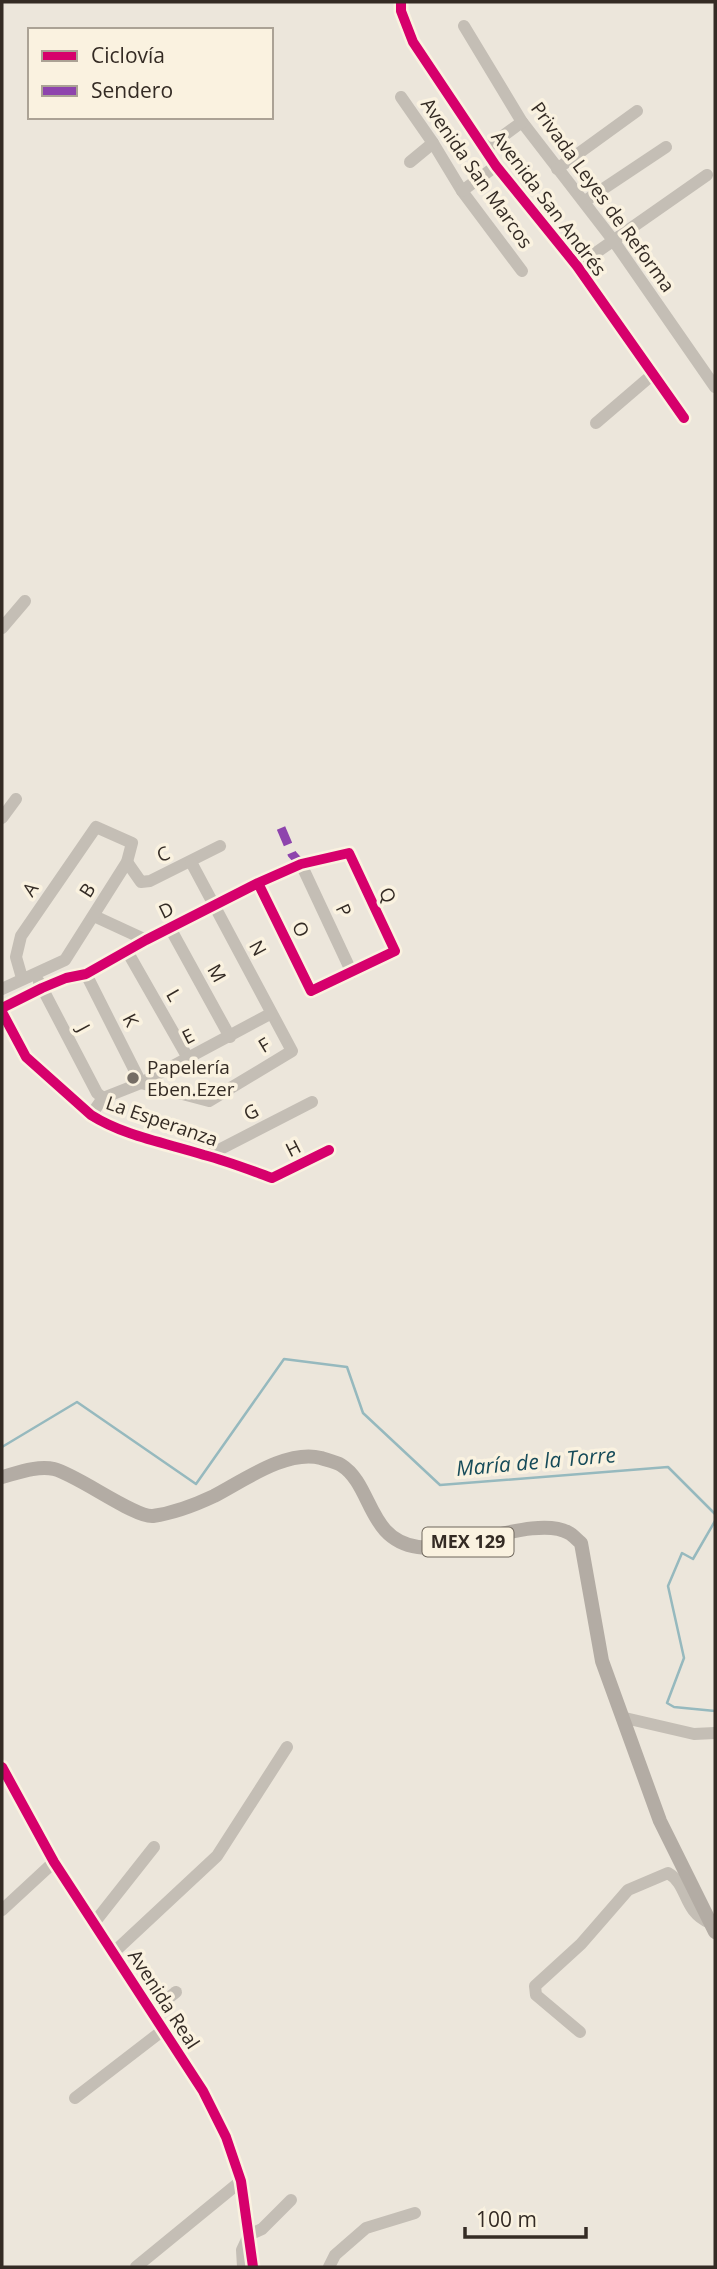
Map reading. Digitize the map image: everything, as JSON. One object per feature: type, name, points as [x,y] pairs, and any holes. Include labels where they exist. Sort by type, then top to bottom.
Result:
[{"type":"main road","name":"MEX 129","points":[[2,1477],[52,1468],[150,1517],[211,1497],[270,1466],[295,1458],[318,1457],[342,1465],[354,1478],[381,1526],[396,1540],[415,1546],[440,1548],[524,1530],[547,1528],[568,1531],[581,1543],[602,1661],[625,1718],[660,1821],[713,1925]]},
{"type":"street","name":"Avenida San Andrés","points":[[401,2],[401,11],[413,42],[496,166],[577,266],[684,418]]},
{"type":"street","name":"Privada Leyes de Reforma","points":[[464,26],[522,122],[585,201],[715,387]]},
{"type":"street","name":"Avenida San Marcos","points":[[401,97],[462,191],[522,271]]},
{"type":"street","points":[[557,169],[637,111]]},
{"type":"street","points":[[485,149],[522,122]]},
{"type":"street","points":[[410,162],[433,143]]},
{"type":"street","points":[[585,201],[666,147]]},
{"type":"street","points":[[462,191],[496,166]]},
{"type":"street","points":[[577,266],[707,175]]},
{"type":"street","points":[[596,423],[652,375]]},
{"type":"street","points":[[2,628],[25,601]]},
{"type":"street","points":[[2,818],[16,799]]},
{"type":"street","name":"A","points":[[22,978],[16,957],[21,936],[96,827],[132,843],[127,862]]},
{"type":"street","name":"C","points":[[127,862],[141,882],[150,881],[220,846]]},
{"type":"street","name":"D","points":[[2,1010],[42,988],[66,978],[86,974],[258,883],[301,864],[349,853]]},
{"type":"street","name":"Q","points":[[349,853],[395,951],[352,973]]},
{"type":"street","name":"B","points":[[35,972],[65,960],[127,862]]},
{"type":"street","name":"N","points":[[191,862],[292,1051]]},
{"type":"street","name":"P","points":[[301,864],[352,973]]},
{"type":"street","name":"O","points":[[258,883],[311,991],[352,973]]},
{"type":"street","points":[[94,916],[146,940]]},
{"type":"street","name":"M","points":[[170,928],[230,1037]]},
{"type":"street","name":"L","points":[[127,951],[188,1058]]},
{"type":"street","points":[[2,989],[35,972]]},
{"type":"street","name":"J","points":[[35,972],[97,1094],[103,1098]]},
{"type":"street","name":"K","points":[[86,974],[141,1083]]},
{"type":"street","name":"La Esperanza","points":[[2,1010],[26,1056],[91,1115],[143,1138],[272,1178]]},
{"type":"street","name":"E","points":[[103,1098],[141,1083],[270,1014]]},
{"type":"street","name":"F","points":[[141,1083],[209,1101],[292,1051]]},
{"type":"street","points":[[91,1115],[103,1098]]},
{"type":"street","name":"G","points":[[207,1156],[312,1102]]},
{"type":"street","name":"H","points":[[272,1178],[329,1150]]},
{"type":"street","points":[[625,1718],[694,1734],[715,1733]]},
{"type":"street","points":[[113,1953],[217,1856],[287,1747]]},
{"type":"street","name":"Avenida Real","points":[[2,1767],[54,1863],[203,2091],[226,2137],[241,2181],[253,2267]]},
{"type":"street","points":[[94,1923],[154,1847]]},
{"type":"street","points":[[2,1910],[54,1863]]},
{"type":"street","points":[[580,2032],[536,1995],[535,1986],[581,1944],[628,1890],[668,1873],[675,1877],[696,1917],[713,1925]]},
{"type":"street","points":[[151,2012],[176,1992]]},
{"type":"street","points":[[75,2098],[162,2031]]},
{"type":"street","points":[[136,2267],[241,2181]]},
{"type":"street","points":[[243,2267],[242,2250],[249,2235],[262,2229],[291,2200]]},
{"type":"street","points":[[328,2267],[335,2255],[366,2228],[415,2213]]},
{"type":"waterway","name":"María de la Torre","points":[[2,1447],[77,1402],[196,1484],[284,1359],[347,1367],[363,1413],[440,1485],[668,1467],[715,1514]]},
{"type":"waterway","name":"María de la Torre","points":[[715,1521],[693,1559],[682,1553],[668,1586],[684,1658],[667,1703],[674,1707],[715,1711]]},
{"type":"marked path","points":[[281,828],[292,854],[301,864]]},
{"type":"cycle path","points":[[401,2],[401,11],[413,42],[496,166],[577,266],[684,418]]},
{"type":"cycle path","points":[[2,1008],[66,978],[86,974],[258,883],[301,864],[349,853],[395,951],[311,991],[258,883]]},
{"type":"cycle path","points":[[2,1012],[26,1057],[91,1115],[117,1128],[272,1178],[329,1150]]},
{"type":"cycle path","points":[[2,1767],[54,1862],[203,2091],[226,2137],[241,2181],[253,2267]]},
{"type":"place","name":"Papelería Eben.Ezer","points":[[133,1078]]}]
